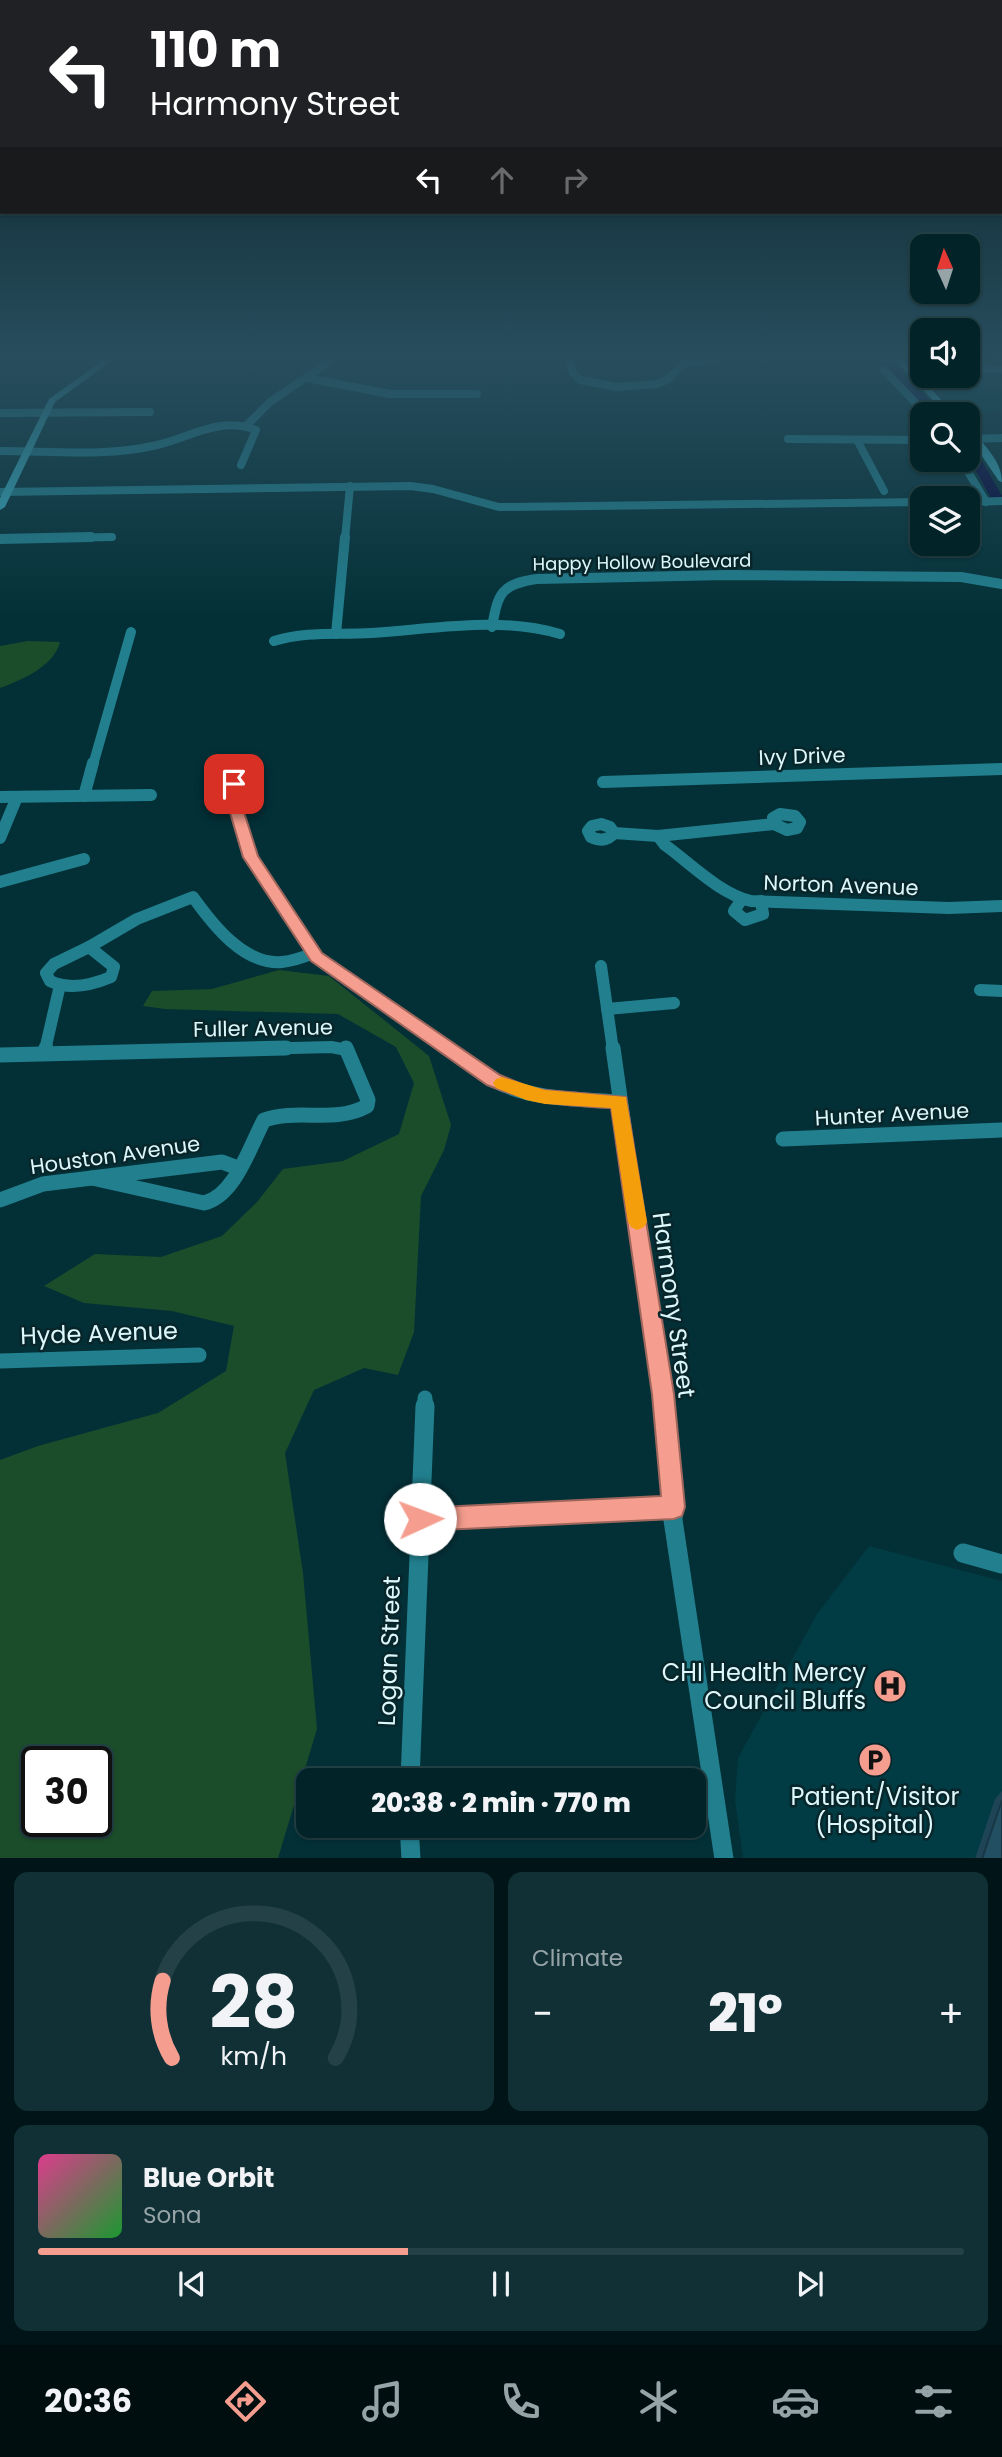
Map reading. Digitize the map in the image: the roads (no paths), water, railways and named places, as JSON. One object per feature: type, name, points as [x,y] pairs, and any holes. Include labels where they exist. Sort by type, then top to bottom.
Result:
[{"type":"street","points":[[0,507],[3,492],[30,446]]},
{"type":"street","points":[[0,451],[152,446]]},
{"type":"street","points":[[241,465],[249,446]]},
{"type":"street","points":[[860,446],[884,491]]},
{"type":"street","points":[[980,448],[990,458],[1002,480]]},
{"type":"street","points":[[968,472],[986,502]]},
{"type":"street","points":[[336,634],[351,486]]},
{"type":"street","points":[[3,492],[428,487],[499,508],[910,502]]},
{"type":"street","points":[[980,502],[1002,501]]},
{"type":"street","points":[[0,539],[112,537]]},
{"type":"street","name":"Happy Hollow Boulevard","points":[[492,627],[501,590],[519,581],[537,579],[727,575],[950,577],[1002,584]]},
{"type":"street","points":[[274,641],[303,635],[492,627],[541,628],[560,634]]},
{"type":"street","points":[[84,796],[131,632]]},
{"type":"street","points":[[236,766],[234,801],[246,848],[314,953],[493,1080],[526,1093],[545,1097],[619,1102]]},
{"type":"street","name":"Ivy Drive","points":[[603,782],[1002,769]]},
{"type":"street","points":[[0,797],[152,795]]},
{"type":"street","points":[[0,838],[17,797]]},
{"type":"street","points":[[614,833],[658,836],[774,824]]},
{"type":"street","name":"Norton Avenue","points":[[658,836],[665,845],[742,899],[949,908],[1002,906]]},
{"type":"street","points":[[0,882],[84,859]]},
{"type":"street","points":[[89,947],[114,967],[111,977],[97,982],[61,985],[50,981],[47,977],[48,968],[106,935],[193,897],[219,928],[258,957],[283,962],[314,953]]},
{"type":"street","points":[[742,899],[734,911],[745,920],[763,914],[761,901]]},
{"type":"street","name":"Harmony Street","points":[[601,966],[663,1394],[673,1520],[724,1858]]},
{"type":"street","points":[[45,1052],[61,985]]},
{"type":"street","points":[[980,990],[1002,991]]},
{"type":"street","points":[[607,1009],[674,1003]]},
{"type":"street","name":"Fuller Avenue","points":[[0,1055],[346,1048],[366,1093],[367,1106],[353,1113],[270,1117],[259,1125],[221,1197],[204,1203],[92,1178]]},
{"type":"street","name":"Hunter Avenue","points":[[783,1139],[1002,1130]]},
{"type":"street","name":"Houston Avenue","points":[[0,1200],[43,1184],[222,1162],[238,1168]]},
{"type":"street","name":"Hyde Avenue","points":[[0,1361],[199,1354]]},
{"type":"street","name":"Logan Street","points":[[410,1768],[425,1398]]},
{"type":"street","points":[[420,1519],[674,1507]]},
{"type":"street","points":[[963,1553],[1002,1564]]},
{"type":"street","points":[[410,1838],[411,1858]]},
{"type":"waterway","points":[[980,468],[997,498]]},
{"type":"place","name":"CHI Health Mercy Council Bluffs","points":[[890,1686]]},
{"type":"place","name":"Patient/Visitor (Hospital)","points":[[875,1760]]}]
